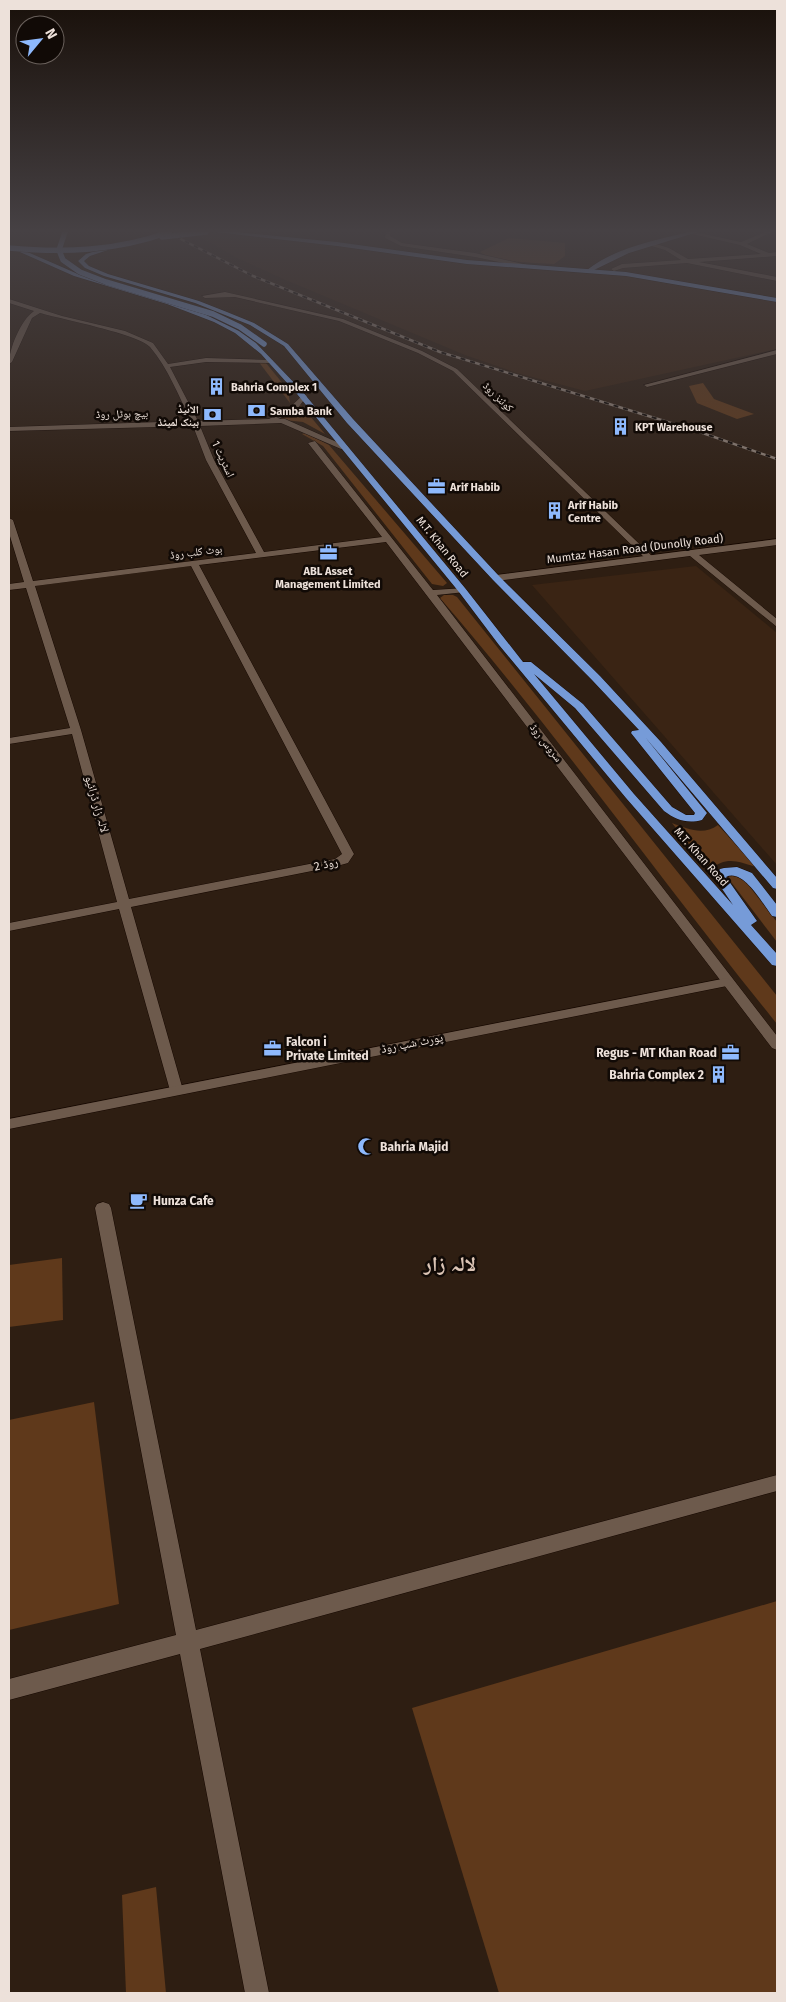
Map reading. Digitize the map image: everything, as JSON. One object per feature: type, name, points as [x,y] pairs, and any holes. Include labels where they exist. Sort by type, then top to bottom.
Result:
[{"type":"highway","name":"M.T. Khan Road","points":[[220,325],[253,343],[304,396],[462,590],[502,643],[630,796],[777,960]]},
{"type":"highway","points":[[235,325],[270,345]]},
{"type":"highway","points":[[241,325],[270,345],[273,353],[270,361]]},
{"type":"highway","name":"M.T. Khan Road","points":[[254,325],[286,345],[350,421],[496,578],[596,678],[657,744],[777,885]]},
{"type":"highway","points":[[283,354],[309,374]]},
{"type":"highway","points":[[502,643],[579,706],[668,809],[678,816],[691,820],[698,818],[701,812],[656,759],[596,678]]},
{"type":"highway","points":[[777,913],[748,876],[737,871],[724,872],[720,877],[777,960]]},
{"type":"street","points":[[9,362],[25,325]]},
{"type":"street","name":"اسٹریٹ 1","points":[[96,325],[123,332],[144,340],[155,349],[196,424],[210,460],[261,555]]},
{"type":"street","name":"کوئنز روڈ","points":[[354,325],[420,352],[454,370],[651,559]]},
{"type":"street","points":[[647,384],[777,352]]},
{"type":"street","points":[[166,366],[206,360],[270,361]]},
{"type":"street","points":[[266,421],[291,411],[304,396]]},
{"type":"street","points":[[266,421],[282,421],[344,447]]},
{"type":"street","name":"بیچ ہوٹل روڈ","points":[[9,429],[266,421]]},
{"type":"street","name":"سروس روڈ","points":[[312,443],[614,831],[727,982],[777,1045]]},
{"type":"street","name":"لالہ زار ڈرائیو","points":[[9,520],[76,730],[176,1090]]},
{"type":"street","name":"بوٹ کلب روڈ","points":[[9,587],[386,539]]},
{"type":"street","name":"Mumtaz Hasan Road (Dunolly Road)","points":[[496,578],[777,542]]},
{"type":"street","points":[[694,554],[777,624]]},
{"type":"street","name":"روڈ 2","points":[[9,927],[126,906],[337,862],[344,860],[348,854],[194,564]]},
{"type":"street","points":[[430,593],[462,590]]},
{"type":"street","points":[[9,741],[76,730]]},
{"type":"street","name":"پورٹ شپ روڈ","points":[[9,1124],[727,982]]},
{"type":"street","points":[[103,1208],[257,1993]]},
{"type":"street","points":[[9,1690],[187,1640],[777,1483]]},
{"type":"shaded area","points":[[394,325],[777,325],[777,349],[585,391],[517,373],[465,355]]},
{"type":"shaded area","points":[[258,361],[266,363],[288,390],[290,403]]},
{"type":"shaded area","points":[[703,383],[714,399],[754,414],[737,419],[697,403],[689,386]]},
{"type":"shaded area","points":[[300,404],[325,434],[303,422],[275,419],[286,417],[298,410]]},
{"type":"shaded area","points":[[305,433],[329,445],[447,583],[443,586],[432,584],[323,446],[302,434]]},
{"type":"shaded area","points":[[696,566],[777,633],[777,865],[532,585]]},
{"type":"shaded area","points":[[444,595],[457,597],[777,996],[777,1024],[568,756],[440,598]]},
{"type":"shaded area","points":[[672,823],[701,831],[718,825],[756,867],[727,861],[709,870]]},
{"type":"shaded area","points":[[730,875],[743,878],[777,922],[777,942],[728,878]]},
{"type":"shaded area","points":[[62,1258],[63,1320],[9,1327],[9,1265]]},
{"type":"shaded area","points":[[94,1402],[119,1604],[9,1630],[9,1420]]},
{"type":"shaded area","points":[[777,1601],[777,1993],[499,1993],[412,1708]]},
{"type":"shaded area","points":[[156,1887],[166,1993],[126,1993],[122,1895]]},
{"type":"railway","points":[[375,325],[440,352],[697,431],[777,459]]},
{"type":"place","name":"Bahria Complex 1","points":[[217,387]]},
{"type":"place","name":"Samba Bank","points":[[256,411]]},
{"type":"place","name":"الائیڈ بینک لمیٹڈ","points":[[213,415]]},
{"type":"place","name":"KPT Warehouse","points":[[621,427]]},
{"type":"place","name":"Arif Habib","points":[[436,487]]},
{"type":"place","name":"Arif Habib Centre","points":[[554,511]]},
{"type":"place","name":"ABL Asset Management Limited","points":[[328,553]]},
{"type":"place","name":"Falcon i Private Limited","points":[[272,1049]]},
{"type":"place","name":"Regus - MT Khan Road","points":[[731,1053]]},
{"type":"place","name":"Bahria Complex 2","points":[[718,1075]]},
{"type":"place","name":"Bahria Majid","points":[[366,1147]]},
{"type":"place","name":"Hunza Cafe","points":[[139,1201]]},
{"type":"district","name":"لالہ زار","points":[[450,1264]]}]
